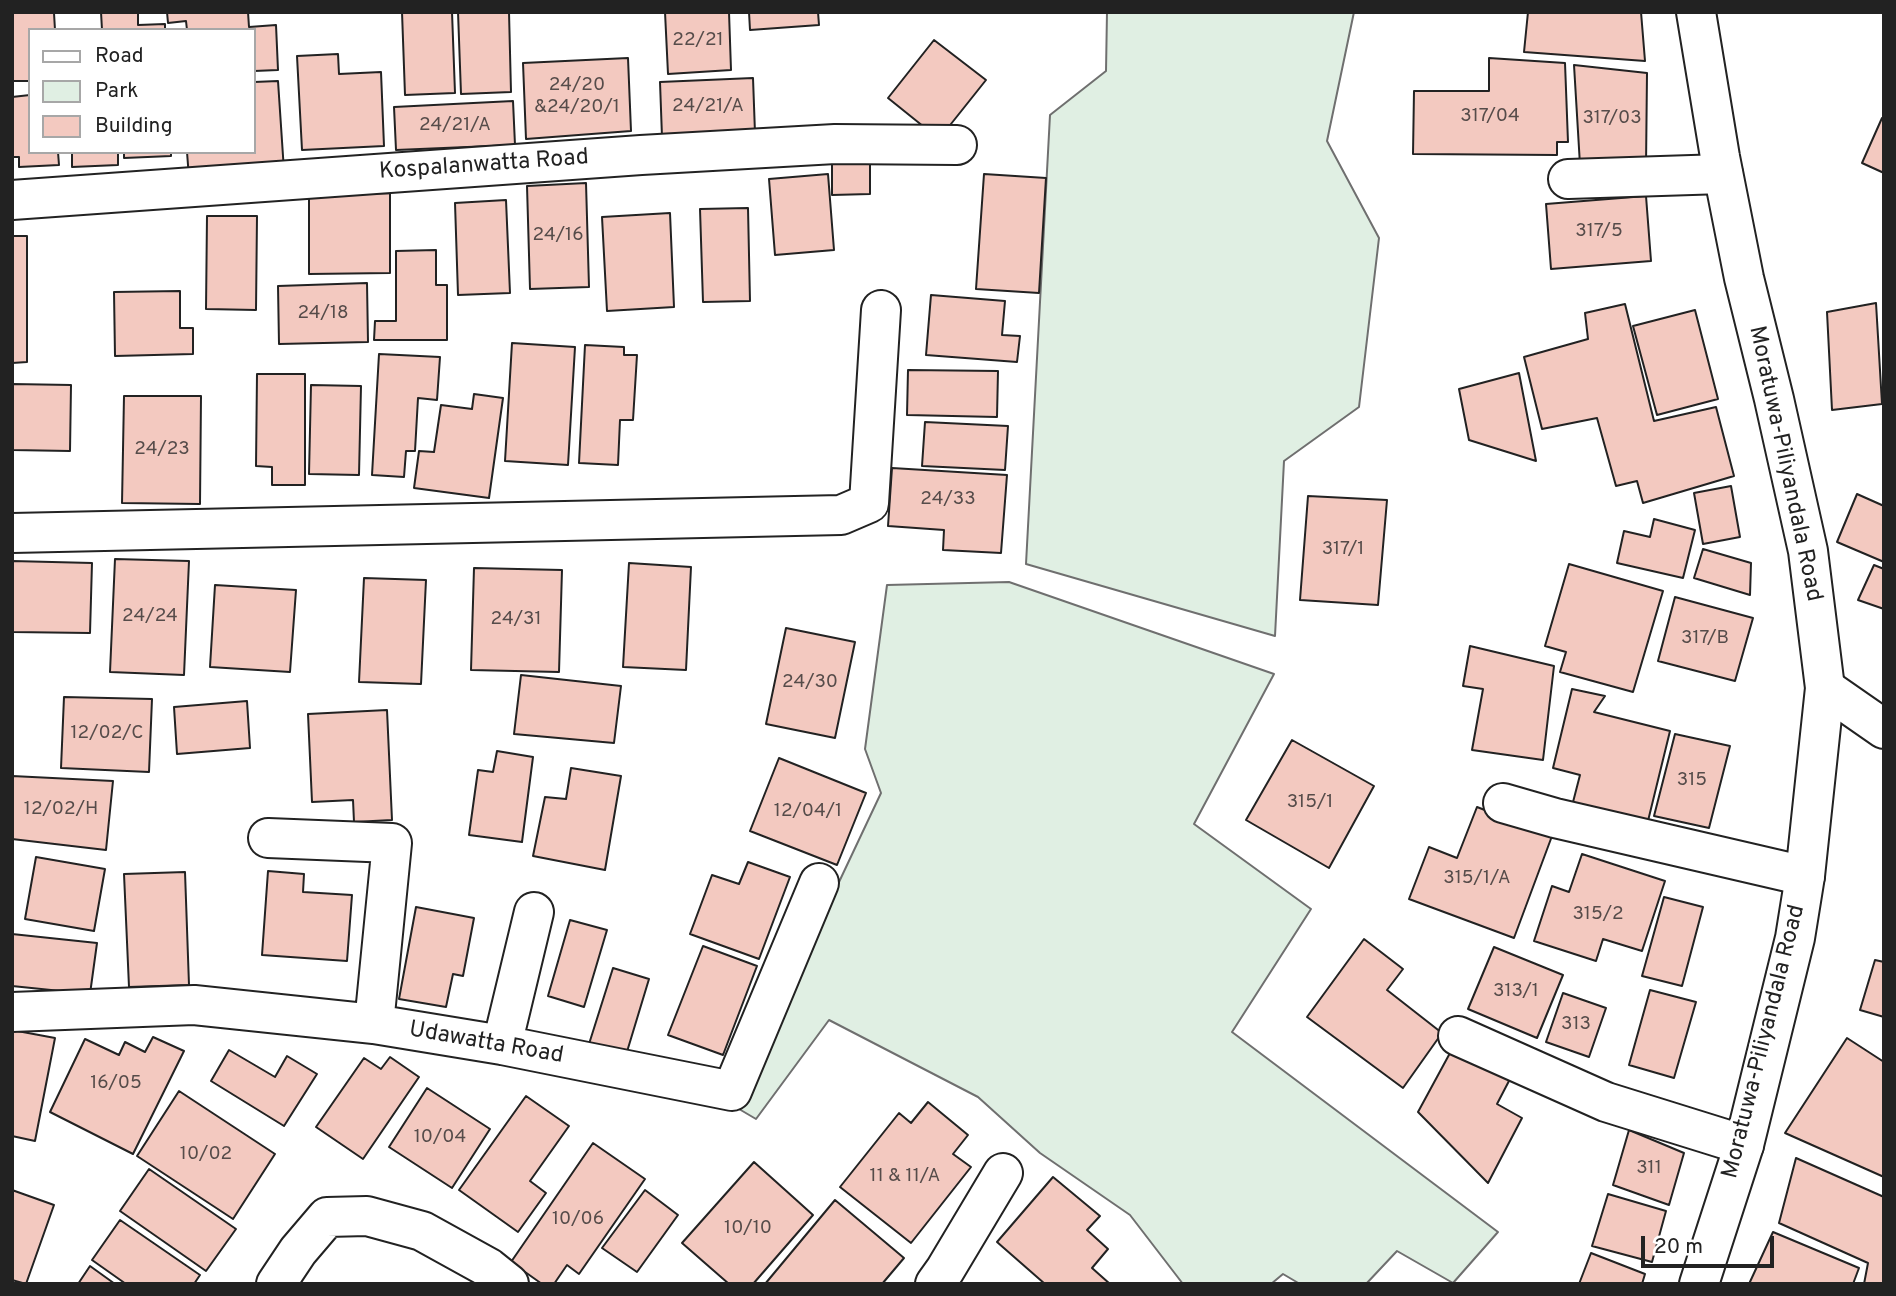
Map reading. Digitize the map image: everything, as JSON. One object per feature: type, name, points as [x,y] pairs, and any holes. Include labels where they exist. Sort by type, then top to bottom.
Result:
[{"type":"street","name":"Moratuwa-Piliyandala Road","points":[[1696,12],[1723,174],[1744,278],[1808,551],[1825,688],[1805,876],[1795,938],[1744,1144],[1699,1284]]},
{"type":"street","name":"Kospalanwatta Road","points":[[12,200],[641,155],[835,144],[957,145]]},
{"type":"street","points":[[1568,179],[1723,174]]},
{"type":"street","points":[[12,533],[841,515],[869,503],[881,310]]},
{"type":"street","points":[[1825,688],[1884,730]]},
{"type":"street","points":[[1503,803],[1555,818],[1805,876]]},
{"type":"street","points":[[268,838],[393,843],[374,1024]]},
{"type":"street","name":"Udawatta Road","points":[[12,1012],[194,1005],[374,1024],[502,1045],[732,1091],[819,883]]},
{"type":"street","points":[[502,1045],[534,912]]},
{"type":"street","points":[[1458,1036],[1606,1102],[1744,1144]]},
{"type":"street","points":[[935,1284],[1003,1173]]},
{"type":"street","points":[[276,1284],[298,1251],[327,1217],[367,1216],[422,1231],[489,1268],[509,1284]]},
{"type":"green space","points":[[1107,12],[1354,12],[1327,141],[1379,238],[1359,407],[1284,461],[1275,636],[1026,564],[1050,115],[1106,71]]},
{"type":"green space","points":[[1009,582],[1274,674],[1194,824],[1311,909],[1232,1032],[1498,1232],[1453,1283],[1397,1251],[1366,1284],[1300,1284],[1283,1274],[1271,1284],[1183,1284],[1130,1215],[1040,1153],[978,1097],[829,1020],[756,1119],[739,1109],[789,988],[881,793],[865,749],[887,585]]},
{"type":"building","points":[[101,12],[138,12],[138,25],[165,24],[165,28],[102,28]]},
{"type":"building","points":[[167,12],[248,12],[249,27],[276,25],[278,70],[256,71],[256,28],[187,28],[186,21],[168,23]]},
{"type":"building","points":[[402,12],[452,12],[455,93],[405,95]]},
{"type":"building","points":[[458,12],[509,12],[511,92],[461,94]]},
{"type":"building","points":[[665,12],[729,12],[731,70],[668,74]]},
{"type":"building","points":[[749,12],[818,12],[819,25],[750,30]]},
{"type":"building","points":[[1528,12],[1641,12],[1645,61],[1524,52]]},
{"type":"building","points":[[12,13],[54,13],[55,28],[28,28],[28,81],[12,81]]},
{"type":"building","points":[[934,40],[986,80],[939,139],[888,98]]},
{"type":"building","points":[[338,54],[339,74],[381,72],[384,146],[302,150],[297,56]]},
{"type":"building","name":"24/20 &24/20/1","points":[[628,58],[631,131],[526,139],[523,63]]},
{"type":"building","name":"317/04","points":[[1489,58],[1565,63],[1568,142],[1557,142],[1557,155],[1413,154],[1414,91],[1489,91]]},
{"type":"building","name":"317/03","points":[[1574,65],[1647,73],[1646,166],[1580,165]]},
{"type":"building","name":"24/21/A","points":[[753,78],[755,133],[662,137],[660,82]]},
{"type":"building","points":[[278,81],[284,171],[189,178],[187,154],[256,154],[256,82]]},
{"type":"building","points":[[28,95],[28,154],[58,154],[59,165],[19,167],[19,157],[12,157],[12,97]]},
{"type":"building","name":"24/21/A","points":[[513,101],[515,145],[396,150],[394,107]]},
{"type":"building","points":[[1882,118],[1884,119],[1884,173],[1862,163]]},
{"type":"building","points":[[72,154],[118,154],[118,165],[72,167]]},
{"type":"building","points":[[124,154],[171,154],[171,156],[124,158]]},
{"type":"building","points":[[832,159],[870,160],[870,194],[832,195]]},
{"type":"building","points":[[828,174],[834,250],[775,255],[769,179]]},
{"type":"building","points":[[984,174],[1046,178],[1039,293],[976,289]]},
{"type":"building","points":[[586,183],[589,287],[530,289],[527,186]]},
{"type":"building","points":[[390,193],[390,273],[309,274],[309,194]]},
{"type":"building","points":[[1646,196],[1651,261],[1551,269],[1546,204]]},
{"type":"building","points":[[506,200],[510,293],[458,295],[455,203]]},
{"type":"building","points":[[748,208],[750,301],[703,302],[700,209]]},
{"type":"building","points":[[670,213],[674,307],[607,311],[602,217]]},
{"type":"building","points":[[207,216],[257,216],[256,310],[206,309]]},
{"type":"building","points":[[12,236],[27,236],[27,362],[12,363]]},
{"type":"building","points":[[436,250],[436,285],[447,285],[447,340],[374,340],[375,321],[396,321],[396,251]]},
{"type":"building","points":[[367,283],[368,342],[279,344],[278,286]]},
{"type":"building","points":[[180,291],[180,328],[193,328],[193,354],[115,356],[114,292]]},
{"type":"building","points":[[931,295],[1005,301],[1002,335],[1020,336],[1017,362],[926,355]]},
{"type":"building","points":[[1876,303],[1882,404],[1832,410],[1827,312]]},
{"type":"building","points":[[1625,304],[1654,421],[1716,407],[1734,476],[1643,503],[1637,481],[1616,486],[1597,418],[1542,429],[1524,357],[1588,339],[1585,313]]},
{"type":"building","points":[[1695,310],[1718,399],[1657,415],[1633,326]]},
{"type":"building","points":[[512,343],[575,347],[568,465],[505,461]]},
{"type":"building","points":[[585,345],[624,347],[624,355],[637,355],[633,420],[620,420],[618,465],[579,463]]},
{"type":"building","points":[[379,354],[440,357],[437,400],[418,398],[415,451],[406,451],[404,477],[372,475]]},
{"type":"building","points":[[908,370],[998,371],[997,417],[907,415]]},
{"type":"building","points":[[1519,373],[1536,461],[1469,440],[1459,389]]},
{"type":"building","points":[[257,374],[305,374],[305,485],[272,485],[272,467],[256,466]]},
{"type":"building","points":[[12,384],[71,385],[70,451],[12,450]]},
{"type":"building","points":[[311,385],[361,386],[359,475],[309,474]]},
{"type":"building","points":[[474,394],[503,398],[489,498],[414,488],[419,451],[434,452],[441,405],[472,409]]},
{"type":"building","points":[[124,396],[201,396],[200,504],[122,503]]},
{"type":"building","points":[[925,422],[1008,426],[1005,470],[922,466]]},
{"type":"building","points":[[892,468],[1007,475],[1001,553],[943,550],[944,530],[888,526]]},
{"type":"building","points":[[1731,486],[1740,537],[1703,544],[1694,493]]},
{"type":"building","points":[[1857,494],[1884,506],[1884,562],[1837,542]]},
{"type":"building","points":[[1308,496],[1387,500],[1378,605],[1300,600]]},
{"type":"building","points":[[1654,519],[1695,530],[1683,578],[1617,563],[1624,531],[1650,537]]},
{"type":"building","points":[[1703,549],[1751,563],[1750,595],[1694,578]]},
{"type":"building","points":[[115,559],[189,561],[184,675],[110,672]]},
{"type":"building","points":[[12,561],[92,563],[90,633],[12,632]]},
{"type":"building","points":[[629,563],[691,567],[686,670],[623,667]]},
{"type":"building","points":[[1569,564],[1663,591],[1633,692],[1560,672],[1566,652],[1545,646]]},
{"type":"building","points":[[1874,565],[1884,569],[1884,609],[1858,600]]},
{"type":"building","points":[[474,568],[562,570],[559,672],[471,670]]},
{"type":"building","points":[[364,578],[426,580],[421,684],[359,682]]},
{"type":"building","points":[[215,585],[296,590],[290,672],[210,667]]},
{"type":"building","points":[[1675,597],[1753,618],[1735,681],[1658,661]]},
{"type":"building","points":[[786,628],[855,642],[835,738],[766,724]]},
{"type":"building","points":[[1470,646],[1554,666],[1543,760],[1472,750],[1483,689],[1463,686]]},
{"type":"building","points":[[521,675],[621,686],[614,743],[514,734]]},
{"type":"building","points":[[1572,689],[1605,696],[1594,712],[1670,731],[1647,825],[1572,806],[1580,775],[1553,768]]},
{"type":"building","name":"12/02/C","points":[[64,697],[152,699],[149,772],[61,768]]},
{"type":"building","points":[[247,701],[250,748],[177,754],[174,707]]},
{"type":"building","points":[[387,710],[392,820],[354,822],[353,800],[312,802],[308,714]]},
{"type":"building","points":[[1675,734],[1730,746],[1709,828],[1654,816]]},
{"type":"building","points":[[1292,740],[1374,786],[1329,868],[1246,820]]},
{"type":"building","points":[[497,751],[533,757],[522,842],[469,835],[478,770],[493,772]]},
{"type":"building","name":"12/04/1","points":[[779,758],[866,793],[837,865],[750,831]]},
{"type":"building","points":[[571,768],[621,776],[605,870],[533,856],[545,797],[566,799]]},
{"type":"building","name":"12/02/H","points":[[12,776],[113,781],[106,850],[12,839]]},
{"type":"building","name":"315/1/A","points":[[1477,807],[1552,836],[1514,938],[1409,899],[1429,847],[1457,858]]},
{"type":"building","points":[[1582,854],[1665,881],[1642,951],[1603,939],[1596,961],[1534,941],[1552,886],[1569,892]]},
{"type":"building","points":[[36,857],[105,869],[94,931],[25,919]]},
{"type":"building","points":[[748,862],[790,877],[759,959],[690,934],[712,875],[739,884]]},
{"type":"building","points":[[268,871],[304,874],[303,892],[352,895],[347,961],[262,955]]},
{"type":"building","points":[[185,872],[189,985],[129,987],[124,874]]},
{"type":"building","points":[[1664,897],[1703,907],[1682,986],[1642,976]]},
{"type":"building","points":[[416,907],[474,918],[463,976],[453,974],[446,1007],[399,999]]},
{"type":"building","points":[[570,920],[607,930],[584,1007],[548,996]]},
{"type":"building","points":[[12,934],[97,943],[90,994],[12,986]]},
{"type":"building","points":[[1364,939],[1403,969],[1387,990],[1442,1033],[1403,1088],[1307,1017]]},
{"type":"building","points":[[703,946],[757,966],[723,1055],[668,1035]]},
{"type":"building","points":[[1494,947],[1563,975],[1537,1038],[1468,1009]]},
{"type":"building","points":[[1875,960],[1884,962],[1884,1017],[1860,1010]]},
{"type":"building","points":[[613,968],[649,979],[626,1055],[589,1044]]},
{"type":"building","points":[[1650,990],[1696,1002],[1674,1078],[1629,1065]]},
{"type":"building","points":[[1563,993],[1606,1008],[1589,1057],[1546,1042]]},
{"type":"building","points":[[12,1030],[55,1038],[35,1141],[12,1136]]},
{"type":"building","points":[[153,1037],[184,1051],[133,1154],[50,1112],[85,1039],[119,1055],[125,1042],[145,1052]]},
{"type":"building","points":[[1847,1038],[1884,1062],[1884,1177],[1785,1133]]},
{"type":"building","points":[[229,1050],[275,1077],[287,1056],[317,1074],[284,1126],[211,1081]]},
{"type":"building","points":[[1450,1053],[1510,1079],[1497,1104],[1522,1118],[1488,1183],[1418,1112]]},
{"type":"building","points":[[390,1057],[419,1077],[363,1159],[316,1127],[364,1058],[381,1069]]},
{"type":"building","points":[[427,1088],[490,1129],[452,1188],[389,1147]]},
{"type":"building","points":[[179,1091],[275,1154],[233,1219],[137,1156]]},
{"type":"building","points":[[526,1096],[569,1126],[530,1181],[546,1193],[518,1232],[459,1190]]},
{"type":"building","name":"11 & 11/A","points":[[928,1102],[968,1135],[953,1154],[971,1167],[911,1243],[840,1187],[899,1113],[911,1123]]},
{"type":"building","points":[[1629,1130],[1684,1153],[1669,1205],[1613,1185]]},
{"type":"building","points":[[593,1143],[645,1179],[579,1274],[567,1265],[554,1284],[542,1284],[511,1262]]},
{"type":"building","points":[[1796,1158],[1884,1197],[1884,1284],[1864,1284],[1868,1263],[1779,1223]]},
{"type":"building","points":[[754,1162],[813,1215],[753,1284],[729,1284],[682,1243]]},
{"type":"building","points":[[149,1169],[236,1229],[206,1271],[120,1211]]},
{"type":"building","points":[[1053,1177],[1100,1216],[1087,1230],[1108,1249],[1092,1268],[1110,1284],[1045,1284],[997,1242]]},
{"type":"building","points":[[12,1190],[54,1205],[26,1284],[12,1280]]},
{"type":"building","points":[[645,1190],[678,1215],[637,1272],[602,1248]]},
{"type":"building","points":[[1608,1194],[1666,1211],[1652,1262],[1592,1246]]},
{"type":"building","points":[[835,1200],[904,1258],[882,1284],[765,1284]]},
{"type":"building","points":[[120,1220],[200,1275],[194,1284],[126,1284],[92,1260]]},
{"type":"building","points":[[1773,1232],[1859,1268],[1853,1284],[1749,1284]]},
{"type":"building","points":[[1591,1253],[1645,1274],[1642,1284],[1579,1284]]},
{"type":"building","points":[[90,1266],[115,1284],[78,1284]]}]
